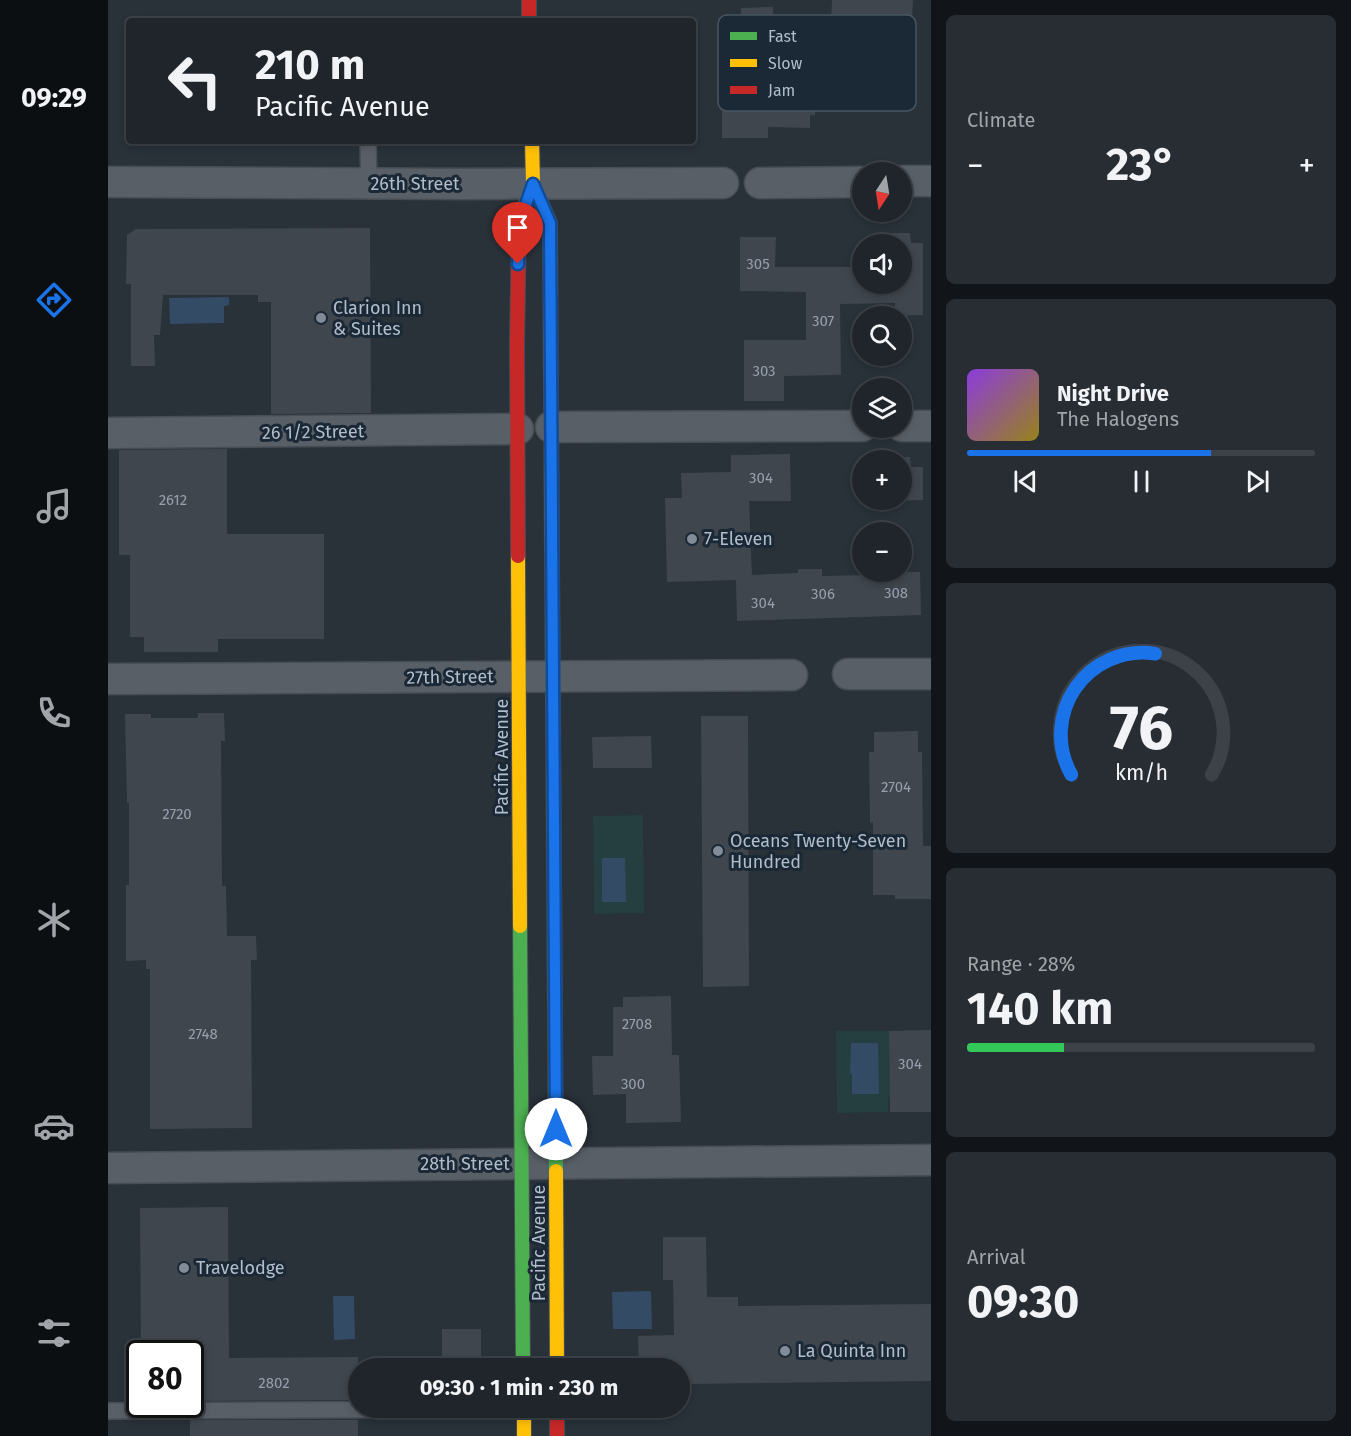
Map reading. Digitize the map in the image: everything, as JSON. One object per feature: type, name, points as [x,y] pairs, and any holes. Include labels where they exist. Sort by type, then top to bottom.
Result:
[{"type":"highway","points":[[529,0],[529,18]]},
{"type":"highway","name":"Pacific Avenue","points":[[523,1358],[519,224],[533,184],[532,144]]},
{"type":"highway","name":"Pacific Avenue","points":[[533,184],[550,223],[557,1358]]},
{"type":"highway","points":[[524,1418],[524,1436]]},
{"type":"highway","points":[[557,1418],[557,1436]]},
{"type":"street","points":[[912,181],[931,181]]},
{"type":"street","name":"26th Street","points":[[108,182],[723,183]]},
{"type":"street","points":[[760,183],[852,182]]},
{"type":"street","points":[[551,427],[852,426]]},
{"type":"street","points":[[912,426],[931,426]]},
{"type":"street","name":"26 1/2 Street","points":[[108,433],[518,429]]},
{"type":"street","points":[[848,675],[931,674]]},
{"type":"street","name":"27th Street","points":[[108,679],[792,675]]},
{"type":"street","name":"28th Street","points":[[108,1168],[931,1160]]},
{"type":"lane","points":[[368,144],[369,184]]},
{"type":"lane","points":[[108,1411],[348,1409]]},
{"type":"green space","points":[[643,815],[644,913],[594,914],[593,816]]},
{"type":"green space","points":[[836,1031],[889,1031],[890,1097],[888,1097],[888,1112],[837,1113]]},
{"type":"water","points":[[229,297],[229,305],[224,306],[224,323],[170,324],[169,298]]},
{"type":"water","points":[[602,858],[625,858],[626,902],[602,902]]},
{"type":"water","points":[[851,1043],[878,1043],[879,1094],[852,1094]]},
{"type":"water","points":[[651,1291],[652,1329],[613,1329],[612,1292]]},
{"type":"water","points":[[333,1296],[354,1296],[355,1339],[334,1340]]},
{"type":"building","points":[[832,0],[913,0],[912,15],[831,15]]},
{"type":"building","points":[[773,7],[773,15],[741,15],[741,8]]},
{"type":"building","points":[[722,111],[815,111],[815,115],[810,115],[810,128],[768,127],[768,138],[722,138]]},
{"type":"building","name":"Clarion Inn & Suites","points":[[370,228],[371,413],[271,414],[271,302],[258,302],[258,295],[163,295],[160,335],[154,335],[155,366],[131,366],[131,284],[126,284],[127,235],[136,229]]},
{"type":"building","points":[[910,233],[910,234],[884,234]]},
{"type":"building","points":[[740,237],[776,237],[775,267],[852,267],[852,294],[912,294],[912,243],[923,243],[923,315],[912,315],[912,306],[895,306],[895,303],[840,304],[841,375],[784,376],[784,401],[744,401],[744,340],[806,340],[806,292],[740,291]]},
{"type":"building","points":[[227,449],[227,534],[324,534],[324,639],[218,639],[218,652],[144,652],[144,637],[130,637],[130,555],[119,555],[119,450]]},
{"type":"building","points":[[790,454],[791,501],[749,501],[752,575],[798,573],[798,569],[822,569],[822,576],[852,575],[852,582],[912,582],[912,572],[920,572],[921,615],[737,621],[736,580],[667,582],[665,498],[682,498],[681,473],[731,472],[731,455]]},
{"type":"building","points":[[912,467],[923,467],[923,500],[912,500]]},
{"type":"building","points":[[198,713],[224,713],[225,741],[221,741],[222,886],[226,886],[227,936],[256,936],[257,960],[251,960],[252,1128],[150,1129],[150,969],[146,969],[146,960],[126,961],[129,803],[127,803],[125,714],[151,714],[151,718],[198,718]]},
{"type":"building","name":"Oceans Twenty-Seven Hundred","points":[[701,716],[748,716],[749,986],[703,987]]},
{"type":"building","points":[[918,731],[918,752],[922,752],[923,846],[931,846],[931,899],[895,899],[895,895],[873,895],[873,822],[870,823],[869,752],[874,752],[874,732]]},
{"type":"building","points":[[651,736],[652,768],[593,768],[592,737]]},
{"type":"building","points":[[671,996],[672,1055],[679,1055],[681,1122],[626,1123],[626,1094],[593,1095],[592,1056],[613,1056],[613,1007],[623,1007],[623,997]]},
{"type":"building","points":[[931,1030],[931,1112],[890,1112],[889,1031]]},
{"type":"building","name":"Travelodge","points":[[228,1207],[229,1358],[358,1357],[348,1358],[348,1400],[204,1401],[204,1340],[141,1340],[140,1208]]},
{"type":"building","name":"La Quinta Inn","points":[[663,1237],[706,1237],[707,1297],[738,1297],[738,1306],[931,1304],[931,1381],[690,1384],[690,1358],[639,1358],[638,1336],[674,1335],[673,1280],[663,1280]]},
{"type":"building","points":[[442,1329],[481,1329],[481,1358],[442,1358]]},
{"type":"building","points":[[190,1420],[358,1420],[358,1436],[190,1436]]},
{"type":"traffic: fast","points":[[552,557],[556,1171]]},
{"type":"traffic: fast","points":[[520,926],[523,1358]]},
{"type":"traffic: slow","points":[[519,221],[533,184],[532,144]]},
{"type":"traffic: slow","points":[[533,184],[550,223],[552,557]]},
{"type":"traffic: slow","points":[[518,556],[520,926]]},
{"type":"traffic: slow","points":[[556,1171],[557,1358]]},
{"type":"traffic: slow","points":[[524,1418],[524,1436]]},
{"type":"traffic: jam","points":[[529,0],[529,18]]},
{"type":"traffic: jam","points":[[518,556],[519,221]]},
{"type":"traffic: jam","points":[[557,1418],[557,1436]]},
{"type":"place","name":"Clarion Inn & Suites","points":[[321,318]]},
{"type":"place","name":"7-Eleven","points":[[692,539]]},
{"type":"place","name":"Oceans Twenty-Seven Hundred","points":[[718,851]]},
{"type":"place","name":"Travelodge","points":[[184,1268]]},
{"type":"place","name":"La Quinta Inn","points":[[785,1351]]},
{"type":"route","points":[[518,264],[519,224],[533,184],[550,223],[556,1129]]}]
